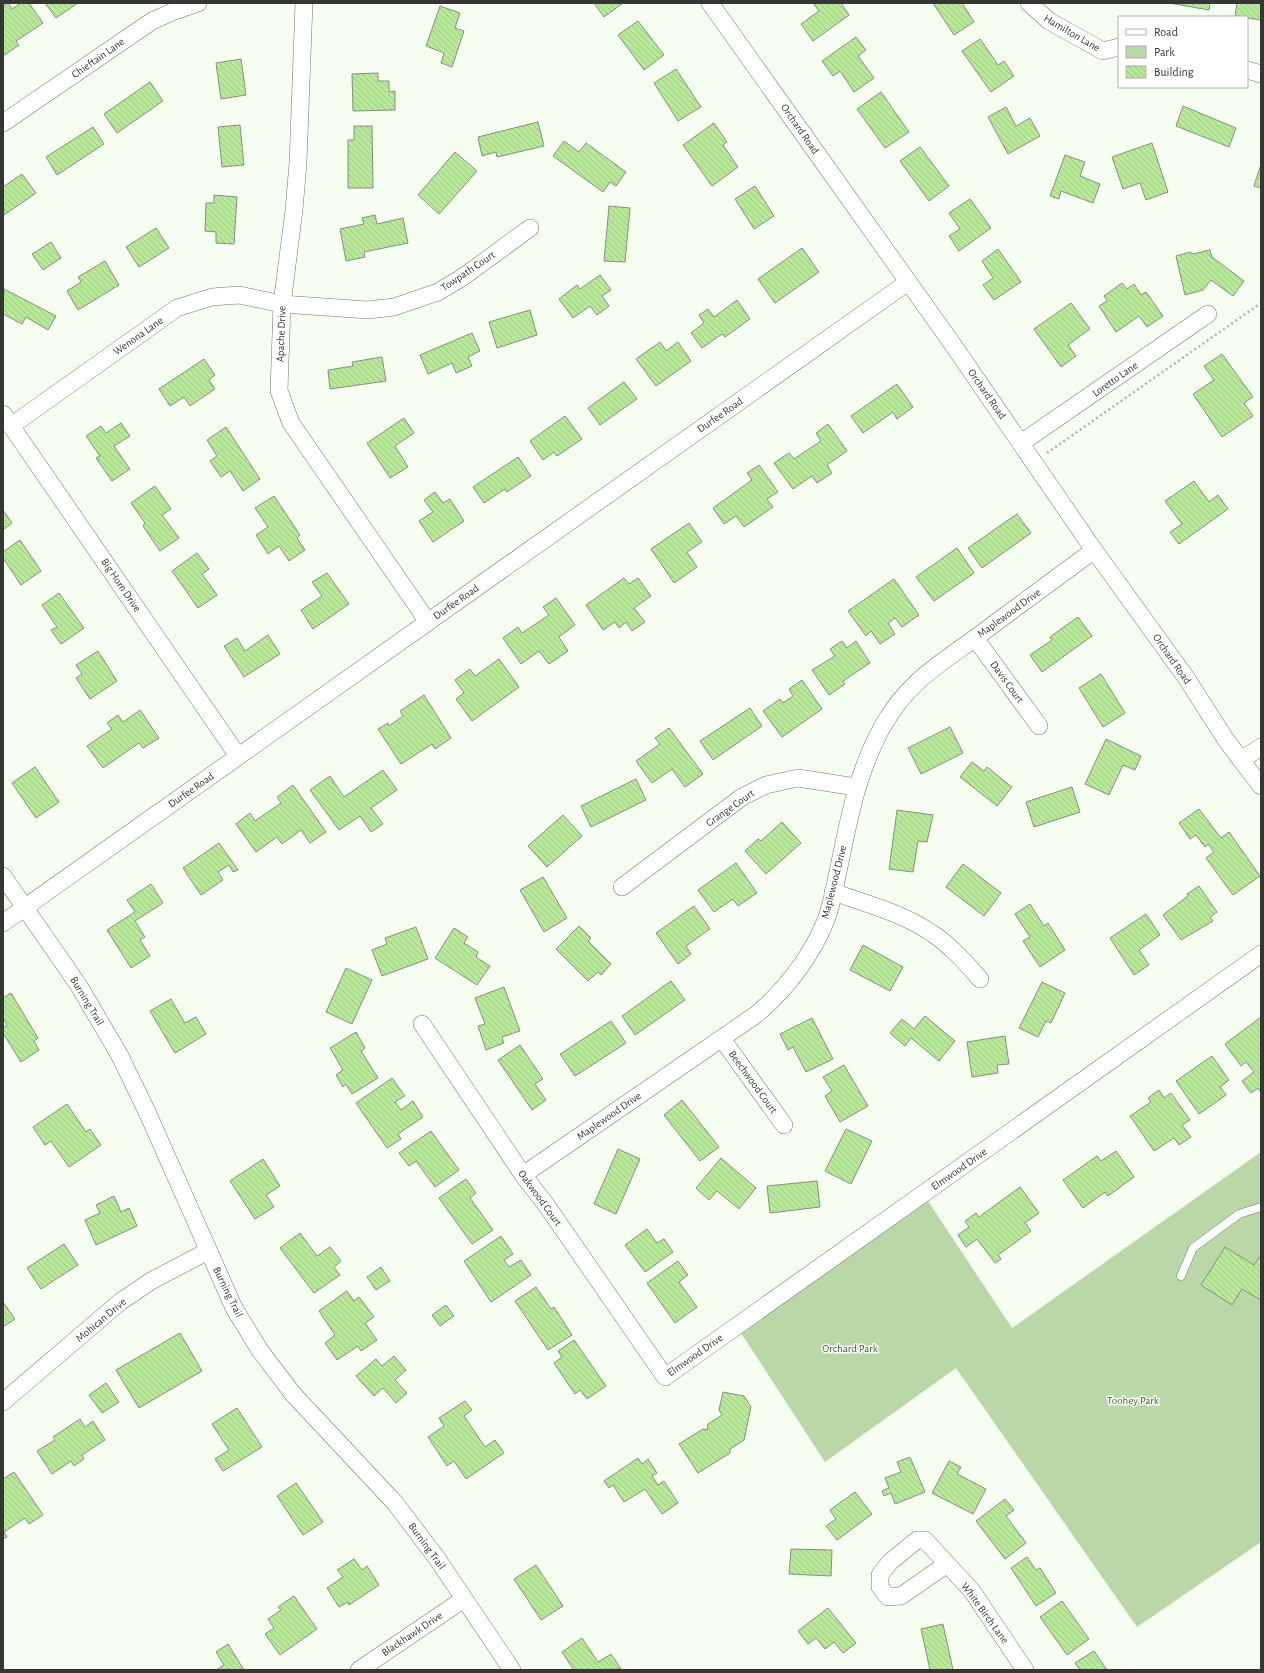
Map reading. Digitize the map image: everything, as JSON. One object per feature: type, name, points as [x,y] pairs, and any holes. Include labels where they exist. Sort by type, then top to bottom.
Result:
[{"type":"street","name":"Chieftain Lane","points":[[3,123],[152,21],[198,3]]},
{"type":"street","name":"Apache Drive","points":[[304,3],[298,163],[294,210],[282,304],[279,391],[291,423],[428,622]]},
{"type":"street","name":"Hamilton Lane","points":[[1029,3],[1049,22],[1103,52],[1118,47]]},
{"type":"street","name":"Orchard Road","points":[[718,6],[1021,443],[1033,463],[1187,678],[1226,740],[1261,786]]},
{"type":"street","points":[[1248,70],[1261,74]]},
{"type":"street","name":"Towpath Court","points":[[282,304],[368,310],[415,301],[438,292],[463,277],[530,228]]},
{"type":"street","name":"Durfee Road","points":[[3,923],[908,282]]},
{"type":"street","name":"Wenona Lane","points":[[7,420],[177,308],[212,297],[239,294],[282,304]]},
{"type":"street","name":"Loretto Lane","points":[[1021,443],[1208,314]]},
{"type":"street","name":"Big Horn Drive","points":[[7,420],[238,756]]},
{"type":"street","name":"Maplewood Drive","points":[[523,1175],[722,1039],[770,1003],[798,971],[819,936],[826,919],[833,892],[856,787],[884,724],[903,697],[938,663],[975,638],[1094,550]]},
{"type":"street","name":"Davis Court","points":[[975,638],[1039,726]]},
{"type":"street","points":[[1241,760],[1261,747]]},
{"type":"street","name":"Grange Court","points":[[622,886],[742,798],[766,785],[798,778],[856,787]]},
{"type":"street","name":"Burning Trail","points":[[3,876],[79,986],[120,1056],[148,1114],[234,1308],[271,1367],[293,1394],[394,1503],[436,1557],[512,1670]]},
{"type":"street","points":[[833,892],[901,916],[919,925],[935,935],[980,978]]},
{"type":"street","name":"Elmwood Drive","points":[[660,1370],[665,1378],[1261,954]]},
{"type":"street","name":"Oakwood Court","points":[[422,1024],[523,1175],[547,1206],[660,1370]]},
{"type":"street","name":"Beechwood Court","points":[[722,1039],[784,1125]]},
{"type":"street","name":"Mohican Drive","points":[[3,1402],[120,1302],[151,1281],[208,1251]]},
{"type":"street","name":"White Birch Lane","points":[[947,1564],[901,1596],[888,1597],[880,1587],[880,1575],[890,1562],[917,1540],[925,1540],[972,1591],[1025,1670]]},
{"type":"street","name":"Blackhawk Drive","points":[[359,1670],[464,1599]]},
{"type":"lane","points":[[1181,1276],[1192,1248],[1238,1214],[1261,1207]]},
{"type":"path","points":[[1033,463],[1261,303]]},
{"type":"green space","name":"Toohey Park","points":[[1261,1152],[1261,1542],[1137,1627],[956,1368],[825,1462],[739,1330],[928,1201],[1012,1328]]},
{"type":"building","points":[[8,3],[12,9],[21,3],[29,3],[43,23],[16,41],[19,45],[3,56],[3,7]]},
{"type":"building","points":[[45,3],[78,3],[56,18]]},
{"type":"building","points":[[594,3],[623,3],[604,17]]},
{"type":"building","points":[[813,3],[841,3],[849,15],[813,41],[801,24],[819,11]]},
{"type":"building","points":[[933,3],[962,3],[974,22],[954,35]]},
{"type":"building","points":[[1169,3],[1210,3],[1209,10]]},
{"type":"building","points":[[1237,3],[1261,3],[1261,20],[1248,18],[1248,16],[1235,16]]},
{"type":"building","points":[[440,6],[460,13],[455,28],[464,31],[452,67],[441,63],[444,53],[426,46]]},
{"type":"building","points":[[638,21],[664,55],[644,70],[618,35]]},
{"type":"building","points":[[856,37],[866,50],[858,56],[874,78],[854,92],[840,71],[833,76],[822,61]]},
{"type":"building","points":[[980,39],[998,65],[1004,61],[1014,76],[991,92],[962,51]]},
{"type":"building","points":[[241,59],[246,95],[221,99],[216,63]]},
{"type":"building","points":[[676,69],[701,107],[678,121],[654,83]]},
{"type":"building","points":[[378,73],[378,81],[389,81],[389,92],[395,91],[395,110],[353,111],[352,74]]},
{"type":"building","points":[[150,82],[163,101],[117,133],[104,114]]},
{"type":"building","points":[[881,92],[909,132],[885,148],[857,109]]},
{"type":"building","points":[[1183,106],[1236,128],[1229,147],[1176,126]]},
{"type":"building","points":[[1006,107],[1016,126],[1030,118],[1040,136],[1008,154],[988,117]]},
{"type":"building","points":[[538,122],[544,146],[497,157],[496,152],[482,156],[478,137]]},
{"type":"building","points":[[714,123],[727,142],[723,145],[738,167],[712,186],[683,145]]},
{"type":"building","points":[[240,125],[244,165],[222,167],[218,127]]},
{"type":"building","points":[[354,126],[372,126],[373,188],[348,188],[348,140],[354,140]]},
{"type":"building","points":[[93,127],[104,144],[57,175],[46,157]]},
{"type":"building","points":[[564,141],[579,152],[586,143],[626,172],[616,186],[610,182],[603,192],[553,156]]},
{"type":"building","points":[[1152,143],[1168,192],[1146,200],[1140,183],[1123,189],[1112,157]]},
{"type":"building","points":[[920,147],[949,186],[929,201],[900,161]]},
{"type":"building","points":[[455,152],[477,171],[439,214],[418,195]]},
{"type":"building","points":[[1065,155],[1085,162],[1080,176],[1100,184],[1093,203],[1061,191],[1059,199],[1050,196]]},
{"type":"building","points":[[1261,164],[1261,188],[1254,186]]},
{"type":"building","points":[[22,174],[36,193],[4,215],[3,187]]},
{"type":"building","points":[[755,186],[774,216],[754,229],[735,199]]},
{"type":"building","points":[[214,195],[237,197],[234,244],[216,243],[216,232],[205,231],[206,203],[214,203]]},
{"type":"building","points":[[970,199],[991,228],[959,251],[949,236],[960,229],[949,213]]},
{"type":"building","points":[[609,206],[630,208],[625,262],[604,261]]},
{"type":"building","points":[[375,215],[377,224],[403,218],[408,243],[364,252],[365,257],[346,261],[340,229],[364,224],[362,218]]},
{"type":"building","points":[[156,228],[169,248],[139,267],[126,247]]},
{"type":"building","points":[[51,242],[61,258],[43,270],[32,254]]},
{"type":"building","points":[[802,248],[819,272],[775,303],[758,279]]},
{"type":"building","points":[[998,249],[1021,282],[994,300],[983,285],[993,278],[982,261]]},
{"type":"building","points":[[1210,250],[1212,257],[1244,281],[1233,296],[1211,280],[1203,290],[1185,295],[1176,256],[1190,252],[1193,254]]},
{"type":"building","points":[[105,261],[119,285],[78,310],[67,291],[81,282],[78,277]]},
{"type":"building","points":[[600,275],[611,290],[602,296],[609,306],[597,315],[590,306],[573,318],[559,299],[577,285],[580,289]]},
{"type":"building","points":[[1122,283],[1127,289],[1134,284],[1141,295],[1146,292],[1163,316],[1147,327],[1139,316],[1116,332],[1099,306],[1107,301],[1104,296]]},
{"type":"building","points":[[4,289],[56,316],[48,330],[26,317],[22,324],[3,314]]},
{"type":"building","points":[[737,300],[750,319],[725,337],[722,334],[702,348],[691,333],[704,323],[699,315],[708,309],[714,317]]},
{"type":"building","points":[[1071,303],[1090,329],[1068,345],[1076,356],[1061,367],[1034,329]]},
{"type":"building","points":[[530,310],[537,335],[497,348],[489,322]]},
{"type":"building","points":[[472,333],[480,351],[468,357],[472,366],[456,373],[452,363],[428,374],[420,355]]},
{"type":"building","points":[[660,342],[666,351],[678,342],[691,361],[656,386],[636,359]]},
{"type":"building","points":[[1222,354],[1253,397],[1244,403],[1253,416],[1222,437],[1193,394],[1214,380],[1204,366]]},
{"type":"building","points":[[382,357],[386,381],[330,389],[328,370],[353,366],[352,362]]},
{"type":"building","points":[[204,359],[215,375],[209,380],[215,389],[190,406],[184,397],[170,406],[159,389]]},
{"type":"building","points":[[624,382],[637,399],[600,425],[588,408]]},
{"type":"building","points":[[897,384],[913,407],[897,419],[893,412],[863,433],[851,416]]},
{"type":"building","points":[[565,416],[582,439],[557,456],[554,452],[543,460],[530,441]]},
{"type":"building","points":[[404,418],[414,433],[395,446],[408,467],[390,478],[367,443]]},
{"type":"building","points":[[121,423],[130,436],[114,446],[130,469],[112,481],[96,458],[100,456],[86,436],[101,426],[106,433]]},
{"type":"building","points":[[828,424],[847,451],[827,465],[832,473],[817,483],[812,476],[793,489],[774,463],[789,453],[794,459],[821,441],[816,433]]},
{"type":"building","points":[[226,427],[260,479],[243,491],[230,471],[221,477],[210,461],[217,456],[207,440]]},
{"type":"building","points":[[518,457],[531,476],[507,492],[505,489],[484,503],[473,487]]},
{"type":"building","points":[[759,465],[778,492],[767,499],[773,507],[744,527],[736,516],[724,524],[713,508],[752,480],[747,473]]},
{"type":"building","points":[[1194,481],[1209,502],[1218,495],[1228,509],[1179,544],[1170,532],[1182,524],[1165,501]]},
{"type":"building","points":[[155,486],[171,509],[162,515],[179,538],[160,551],[143,526],[145,523],[131,503]]},
{"type":"building","points":[[435,492],[443,503],[450,499],[464,521],[433,542],[419,521],[433,512],[424,500]]},
{"type":"building","points":[[274,496],[300,535],[297,538],[305,550],[289,561],[279,546],[268,554],[256,535],[268,527],[255,508]]},
{"type":"building","points":[[3,510],[12,523],[3,530]]},
{"type":"building","points":[[1017,514],[1031,533],[982,568],[968,548]]},
{"type":"building","points":[[689,523],[702,542],[687,552],[697,567],[674,583],[651,549]]},
{"type":"building","points":[[20,540],[41,571],[21,585],[3,558],[3,552]]},
{"type":"building","points":[[957,548],[974,573],[934,601],[916,577]]},
{"type":"building","points":[[197,553],[209,569],[202,574],[217,595],[198,608],[172,571]]},
{"type":"building","points":[[327,573],[349,604],[313,629],[301,610],[322,596],[312,582]]},
{"type":"building","points":[[624,578],[629,584],[638,578],[651,596],[634,608],[645,622],[632,631],[626,622],[619,628],[615,622],[603,630],[586,605]]},
{"type":"building","points":[[894,579],[919,615],[902,627],[895,618],[888,623],[895,634],[880,644],[871,631],[866,636],[848,611]]},
{"type":"building","points":[[59,593],[84,628],[61,644],[51,630],[57,627],[42,605]]},
{"type":"building","points":[[556,598],[575,625],[559,637],[568,651],[549,664],[539,651],[521,664],[503,638],[518,627],[522,633],[549,615],[543,607]]},
{"type":"building","points":[[1078,617],[1092,636],[1042,672],[1030,655],[1052,640],[1050,637]]},
{"type":"building","points":[[268,635],[280,654],[244,677],[224,646],[237,638],[245,651]]},
{"type":"building","points":[[842,641],[847,648],[856,641],[870,663],[843,681],[845,684],[829,695],[812,670],[835,656],[830,649]]},
{"type":"building","points":[[98,651],[117,681],[90,699],[76,678],[82,674],[76,665]]},
{"type":"building","points":[[499,659],[519,687],[472,721],[456,699],[464,693],[455,680],[470,669],[475,676]]},
{"type":"building","points":[[1101,674],[1125,713],[1103,727],[1079,688]]},
{"type":"building","points":[[802,680],[822,709],[782,737],[763,711],[780,699],[783,703],[793,696],[789,689]]},
{"type":"building","points":[[424,695],[451,738],[435,749],[432,744],[401,764],[378,729],[388,723],[389,726],[403,716],[400,711]]},
{"type":"building","points":[[750,708],[762,726],[713,760],[700,741]]},
{"type":"building","points":[[140,710],[159,738],[143,748],[139,743],[103,768],[87,746],[112,729],[107,723],[118,715],[123,722]]},
{"type":"building","points":[[950,727],[963,753],[921,774],[908,748]]},
{"type":"building","points":[[669,728],[703,774],[685,787],[672,769],[652,783],[636,761],[660,744],[655,738]]},
{"type":"building","points":[[1106,739],[1141,756],[1135,770],[1123,765],[1109,795],[1085,784]]},
{"type":"building","points":[[972,762],[984,771],[987,767],[1012,787],[997,806],[960,777]]},
{"type":"building","points":[[35,767],[59,802],[36,818],[12,783]]},
{"type":"building","points":[[383,770],[397,790],[371,808],[383,824],[371,832],[360,816],[339,830],[310,790],[330,776],[344,797]]},
{"type":"building","points":[[636,779],[646,800],[591,827],[581,806]]},
{"type":"building","points":[[293,785],[326,832],[310,843],[301,830],[282,844],[277,837],[256,852],[236,824],[250,813],[255,821],[281,803],[277,797]]},
{"type":"building","points":[[1072,787],[1080,812],[1034,827],[1026,802]]},
{"type":"building","points":[[1199,809],[1221,838],[1229,832],[1260,876],[1233,895],[1206,858],[1214,852],[1208,844],[1205,847],[1196,835],[1190,839],[1179,823]]},
{"type":"building","points":[[897,810],[933,815],[927,842],[918,841],[913,872],[889,869]]},
{"type":"building","points":[[563,815],[582,836],[547,867],[528,846]]},
{"type":"building","points":[[782,822],[801,843],[766,874],[745,851],[758,839],[761,841]]},
{"type":"building","points":[[219,843],[238,870],[233,872],[229,865],[218,872],[223,880],[201,895],[183,868]]},
{"type":"building","points":[[736,863],[757,893],[738,906],[733,899],[714,912],[698,890]]},
{"type":"building","points":[[963,864],[1001,893],[984,916],[946,887]]},
{"type":"building","points":[[543,877],[567,918],[544,932],[520,890]]},
{"type":"building","points":[[151,884],[163,903],[135,921],[145,937],[140,940],[150,956],[131,968],[107,930],[135,912],[127,900]]},
{"type":"building","points":[[1199,886],[1217,912],[1210,917],[1213,921],[1181,940],[1163,915],[1188,896],[1187,894]]},
{"type":"building","points":[[1030,904],[1044,926],[1048,923],[1065,950],[1040,967],[1023,941],[1030,937],[1015,914]]},
{"type":"building","points":[[694,906],[710,929],[686,946],[691,954],[678,964],[656,933]]},
{"type":"building","points":[[1146,914],[1160,935],[1139,950],[1149,965],[1134,975],[1110,938]]},
{"type":"building","points":[[579,926],[591,938],[588,941],[611,964],[601,975],[598,972],[588,981],[556,949]]},
{"type":"building","points":[[416,927],[428,959],[382,976],[372,950],[387,944],[385,938]]},
{"type":"building","points":[[454,928],[468,937],[464,943],[478,952],[476,957],[490,966],[477,985],[435,958]]},
{"type":"building","points":[[863,945],[903,967],[890,991],[850,970]]},
{"type":"building","points":[[346,968],[372,980],[352,1024],[326,1012]]},
{"type":"building","points":[[671,981],[685,1000],[635,1035],[622,1016]]},
{"type":"building","points":[[1042,982],[1065,993],[1051,1023],[1046,1021],[1038,1037],[1019,1028]]},
{"type":"building","points":[[504,987],[520,1031],[502,1037],[504,1043],[486,1050],[478,1026],[485,1024],[475,998]]},
{"type":"building","points":[[11,993],[38,1038],[34,1041],[39,1050],[21,1062],[3,1033],[3,1028],[7,1025],[3,1018],[3,998]]},
{"type":"building","points":[[171,999],[185,1023],[196,1017],[206,1034],[175,1053],[150,1011]]},
{"type":"building","points":[[925,1016],[955,1041],[939,1061],[911,1038],[905,1046],[890,1033],[902,1019],[914,1029]]},
{"type":"building","points":[[1261,1017],[1261,1093],[1258,1088],[1251,1093],[1242,1081],[1254,1072],[1246,1062],[1241,1066],[1225,1044]]},
{"type":"building","points":[[812,1018],[833,1059],[806,1072],[793,1047],[788,1050],[780,1034]]},
{"type":"building","points":[[611,1021],[626,1043],[575,1076],[560,1054]]},
{"type":"building","points":[[356,1032],[365,1048],[361,1051],[378,1078],[352,1094],[346,1084],[343,1087],[336,1075],[343,1070],[330,1048]]},
{"type":"building","points":[[1005,1036],[1009,1064],[997,1065],[998,1073],[972,1077],[967,1042]]},
{"type":"building","points":[[520,1045],[543,1079],[535,1084],[546,1100],[532,1110],[498,1060]]},
{"type":"building","points":[[1212,1056],[1229,1080],[1220,1087],[1226,1095],[1199,1114],[1176,1081]]},
{"type":"building","points":[[844,1065],[868,1106],[840,1122],[825,1096],[832,1091],[823,1077]]},
{"type":"building","points":[[392,1078],[405,1096],[395,1102],[401,1110],[413,1101],[423,1117],[398,1134],[401,1139],[387,1148],[356,1103]]},
{"type":"building","points":[[1159,1090],[1164,1098],[1171,1093],[1190,1120],[1182,1125],[1191,1137],[1179,1145],[1174,1138],[1154,1151],[1130,1116],[1151,1102],[1148,1098]]},
{"type":"building","points":[[682,1100],[719,1147],[700,1161],[664,1115]]},
{"type":"building","points":[[67,1104],[86,1132],[90,1129],[101,1145],[69,1167],[51,1141],[45,1145],[33,1127]]},
{"type":"building","points":[[846,1129],[872,1141],[851,1184],[825,1171]]},
{"type":"building","points":[[431,1131],[459,1170],[435,1187],[416,1161],[409,1166],[399,1153]]},
{"type":"building","points":[[618,1149],[640,1159],[616,1214],[594,1204]]},
{"type":"building","points":[[1116,1151],[1134,1177],[1108,1196],[1105,1192],[1083,1208],[1063,1180],[1097,1156],[1101,1161]]},
{"type":"building","points":[[721,1158],[756,1188],[739,1209],[717,1191],[709,1200],[696,1188]]},
{"type":"building","points":[[263,1159],[280,1186],[266,1195],[274,1207],[255,1219],[230,1181]]},
{"type":"building","points":[[466,1179],[476,1193],[470,1198],[493,1230],[472,1244],[439,1198]]},
{"type":"building","points":[[817,1181],[820,1207],[770,1213],[767,1186]]},
{"type":"building","points":[[1020,1187],[1039,1213],[1025,1223],[1031,1231],[998,1255],[1001,1259],[995,1263],[977,1239],[966,1247],[958,1235],[969,1227],[965,1221],[976,1213],[979,1217]]},
{"type":"building","points":[[114,1196],[121,1212],[129,1208],[137,1226],[96,1245],[85,1220],[100,1213],[96,1205]]},
{"type":"building","points":[[647,1229],[657,1243],[664,1239],[673,1252],[645,1272],[625,1245]]},
{"type":"building","points":[[300,1233],[317,1256],[330,1247],[341,1261],[334,1267],[340,1275],[314,1293],[280,1248]]},
{"type":"building","points":[[501,1236],[513,1254],[504,1260],[509,1267],[521,1260],[531,1275],[491,1302],[464,1261]]},
{"type":"building","points":[[64,1244],[78,1265],[41,1289],[27,1268]]},
{"type":"building","points":[[1225,1247],[1254,1265],[1259,1257],[1261,1259],[1261,1300],[1242,1289],[1232,1305],[1201,1285]]},
{"type":"building","points":[[678,1261],[688,1275],[679,1282],[697,1307],[675,1323],[647,1283]]},
{"type":"building","points":[[381,1267],[390,1281],[376,1290],[367,1277]]},
{"type":"building","points":[[536,1287],[551,1309],[554,1307],[572,1335],[548,1350],[515,1301]]},
{"type":"building","points":[[347,1291],[354,1301],[359,1297],[374,1317],[365,1323],[377,1340],[361,1351],[358,1346],[337,1360],[325,1343],[335,1335],[319,1311]]},
{"type":"building","points":[[3,1302],[15,1319],[3,1327]]},
{"type":"building","points":[[446,1305],[454,1316],[440,1326],[432,1315]]},
{"type":"building","points":[[180,1333],[202,1371],[139,1408],[116,1370]]},
{"type":"building","points":[[574,1340],[606,1386],[587,1399],[580,1390],[575,1394],[554,1363],[562,1357],[558,1351]]},
{"type":"building","points":[[394,1356],[406,1370],[395,1380],[407,1393],[396,1403],[383,1388],[374,1396],[356,1376],[376,1359],[382,1366]]},
{"type":"building","points":[[106,1383],[119,1402],[102,1413],[89,1395]]},
{"type":"building","points":[[723,1392],[744,1396],[751,1407],[744,1440],[730,1449],[730,1453],[698,1473],[679,1444],[703,1429],[707,1430],[708,1424],[722,1415],[719,1410]]},
{"type":"building","points":[[465,1401],[472,1410],[464,1416],[485,1447],[495,1440],[504,1453],[466,1479],[454,1461],[447,1466],[428,1437],[444,1426],[439,1418]]},
{"type":"building","points":[[237,1408],[262,1447],[223,1471],[215,1459],[229,1450],[212,1424]]},
{"type":"building","points":[[80,1419],[85,1427],[93,1421],[105,1440],[82,1455],[84,1459],[74,1466],[71,1461],[52,1474],[37,1451],[55,1440],[53,1437]]},
{"type":"building","points":[[910,1457],[925,1492],[895,1504],[891,1493],[884,1496],[882,1491],[889,1488],[885,1478],[901,1472],[897,1462]]},
{"type":"building","points":[[638,1458],[642,1464],[648,1459],[657,1473],[652,1476],[658,1485],[664,1481],[678,1503],[662,1514],[645,1489],[624,1502],[613,1485],[609,1488],[604,1481]]},
{"type":"building","points":[[949,1461],[961,1467],[957,1474],[986,1489],[973,1514],[932,1493]]},
{"type":"building","points":[[14,1472],[43,1515],[29,1524],[25,1518],[4,1532],[7,1537],[3,1539],[3,1479]]},
{"type":"building","points":[[296,1483],[323,1522],[303,1535],[277,1496]]},
{"type":"building","points":[[855,1492],[872,1514],[837,1540],[826,1526],[836,1519],[830,1510]]},
{"type":"building","points":[[1005,1499],[1014,1510],[1006,1516],[1026,1543],[1005,1559],[976,1521]]},
{"type":"building","points":[[791,1549],[832,1550],[831,1576],[789,1574]]},
{"type":"building","points":[[1027,1557],[1036,1570],[1040,1568],[1056,1593],[1036,1606],[1011,1568]]},
{"type":"building","points":[[354,1559],[362,1570],[367,1566],[379,1585],[349,1605],[348,1602],[339,1607],[327,1588],[343,1577],[337,1570]]},
{"type":"building","points":[[536,1565],[563,1606],[541,1620],[514,1579]]},
{"type":"building","points":[[294,1596],[317,1629],[280,1655],[265,1634],[274,1628],[268,1619],[281,1610],[278,1607]]},
{"type":"building","points":[[1062,1601],[1089,1639],[1067,1655],[1040,1617]]},
{"type":"building","points":[[828,1608],[856,1643],[843,1653],[834,1642],[825,1649],[816,1638],[808,1644],[798,1631]]},
{"type":"building","points":[[943,1624],[953,1670],[930,1670],[921,1629]]},
{"type":"building","points":[[582,1638],[598,1662],[611,1654],[621,1669],[574,1670],[562,1652]]},
{"type":"building","points":[[228,1644],[244,1670],[216,1670],[224,1665],[216,1652]]},
{"type":"building","points":[[1094,1651],[1107,1670],[1080,1670],[1075,1663]]},
{"type":"park label","name":"Orchard Park","points":[[850,1348]]}]
